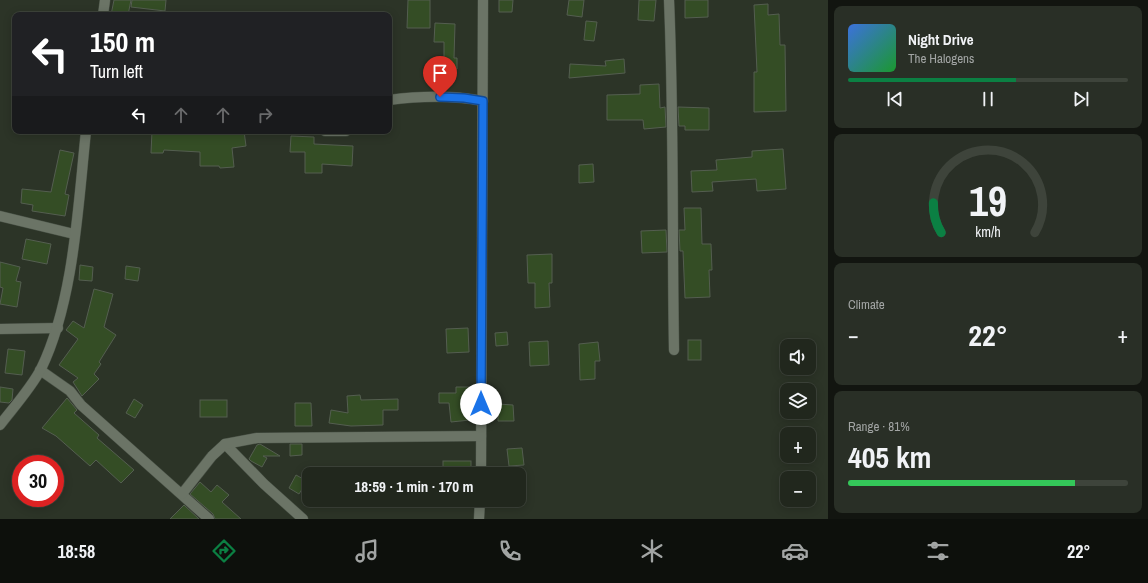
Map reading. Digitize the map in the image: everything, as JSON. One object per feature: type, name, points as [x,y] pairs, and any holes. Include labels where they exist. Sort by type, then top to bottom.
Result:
[{"type":"street","points":[[103,12],[105,0]]},
{"type":"street","points":[[482,467],[483,0]]},
{"type":"street","points":[[669,0],[674,157],[672,278],[674,350]]},
{"type":"street","points":[[392,100],[416,96],[464,98],[483,101]]},
{"type":"street","points":[[0,425],[40,370],[58,328],[74,234],[86,134]]},
{"type":"street","points":[[0,216],[74,234]]},
{"type":"street","points":[[0,329],[58,328]]},
{"type":"street","points":[[40,370],[70,391],[81,404],[209,519]]},
{"type":"street","points":[[182,494],[212,456],[225,444],[257,438],[481,436]]},
{"type":"street","points":[[225,444],[264,484],[303,519]]},
{"type":"street","points":[[480,507],[480,519]]},
{"type":"building","points":[[114,0],[131,0],[129,12],[112,12]]},
{"type":"building","points":[[132,0],[166,0],[165,11],[131,7]]},
{"type":"building","points":[[408,0],[430,0],[430,28],[407,28]]},
{"type":"building","points":[[499,0],[513,0],[512,12],[499,12]]},
{"type":"building","points":[[569,0],[584,0],[582,17],[567,15]]},
{"type":"building","points":[[639,0],[656,0],[654,21],[638,20]]},
{"type":"building","points":[[685,0],[708,0],[708,17],[685,18]]},
{"type":"building","points":[[768,4],[768,15],[779,14],[780,45],[785,45],[786,111],[754,112],[754,72],[757,72],[754,5]]},
{"type":"building","points":[[586,21],[597,22],[594,41],[584,40]]},
{"type":"building","points":[[435,23],[455,24],[454,58],[457,58],[457,69],[444,69],[444,42],[434,42]]},
{"type":"building","points":[[624,59],[625,73],[569,78],[570,64],[606,66],[605,61]]},
{"type":"building","points":[[436,73],[452,73],[452,84],[436,84]]},
{"type":"building","points":[[659,84],[660,108],[665,107],[666,127],[644,129],[643,120],[607,120],[607,95],[640,94],[640,85]]},
{"type":"building","points":[[678,107],[709,108],[709,130],[685,130],[685,126],[679,126]]},
{"type":"building","points":[[152,134],[244,134],[246,146],[232,148],[234,167],[220,168],[219,166],[200,166],[200,152],[164,150],[163,153],[151,153]]},
{"type":"building","points":[[291,136],[314,137],[314,144],[353,146],[352,166],[322,164],[322,173],[305,173],[305,152],[290,152]]},
{"type":"building","points":[[783,149],[786,189],[757,191],[756,179],[712,182],[713,191],[692,192],[691,171],[717,170],[716,160],[752,157],[752,151]]},
{"type":"building","points":[[60,150],[74,153],[65,194],[69,195],[65,216],[32,211],[33,205],[21,203],[22,189],[51,192]]},
{"type":"building","points":[[593,164],[594,182],[579,183],[579,165]]},
{"type":"building","points":[[684,208],[701,208],[702,244],[711,244],[712,270],[709,270],[710,297],[685,298],[683,251],[680,251],[679,230],[685,230]]},
{"type":"building","points":[[666,230],[667,252],[642,253],[641,231]]},
{"type":"building","points":[[26,239],[51,244],[47,264],[22,259]]},
{"type":"building","points":[[552,254],[552,283],[549,283],[550,307],[535,308],[535,283],[528,283],[527,255]]},
{"type":"building","points":[[0,262],[20,267],[16,281],[21,282],[17,307],[0,304],[3,288],[0,287]]},
{"type":"building","points":[[80,265],[93,267],[92,281],[79,280]]},
{"type":"building","points":[[126,266],[140,268],[138,281],[125,279]]},
{"type":"building","points":[[94,289],[113,294],[104,327],[116,335],[99,362],[101,364],[94,374],[99,379],[82,396],[73,382],[78,378],[59,365],[78,339],[66,330],[73,321],[84,328]]},
{"type":"building","points":[[468,328],[469,352],[447,353],[446,329]]},
{"type":"building","points":[[507,332],[508,345],[496,346],[495,333]]},
{"type":"building","points":[[688,340],[701,340],[701,360],[688,360]]},
{"type":"building","points":[[548,341],[549,365],[530,366],[529,342]]},
{"type":"building","points":[[598,342],[600,361],[595,361],[595,379],[580,380],[579,344]]},
{"type":"building","points":[[8,349],[25,351],[22,375],[5,373]]},
{"type":"building","points":[[0,387],[13,389],[12,400],[9,403],[0,402]]},
{"type":"building","points":[[456,387],[469,387],[468,401],[470,420],[451,422],[449,403],[439,403],[439,393],[456,393]]},
{"type":"building","points":[[360,395],[361,400],[398,399],[398,410],[383,410],[383,425],[351,426],[329,423],[331,410],[348,413],[347,396]]},
{"type":"building","points":[[67,398],[77,410],[74,413],[99,435],[97,438],[134,470],[121,483],[96,460],[90,466],[56,436],[42,428]]},
{"type":"building","points":[[134,399],[143,405],[135,418],[126,413]]},
{"type":"building","points":[[200,400],[227,400],[227,417],[200,417]]},
{"type":"building","points":[[295,403],[311,403],[312,426],[295,426]]},
{"type":"building","points":[[498,404],[513,405],[514,421],[498,421]]},
{"type":"building","points":[[260,444],[280,456],[263,456],[267,458],[262,467],[251,461],[249,459],[257,445]]},
{"type":"building","points":[[290,444],[302,444],[302,455],[290,456]]},
{"type":"building","points":[[522,448],[524,465],[509,466],[507,449]]},
{"type":"building","points":[[443,461],[471,461],[471,467],[443,467]]},
{"type":"building","points":[[296,475],[302,478],[302,489],[299,494],[289,488]]},
{"type":"building","points":[[200,482],[211,492],[217,485],[229,495],[222,502],[241,519],[215,519],[213,514],[190,494]]},
{"type":"building","points":[[184,505],[199,519],[170,519]]},
{"type":"route","points":[[440,97],[464,98],[483,101],[481,404]]}]
